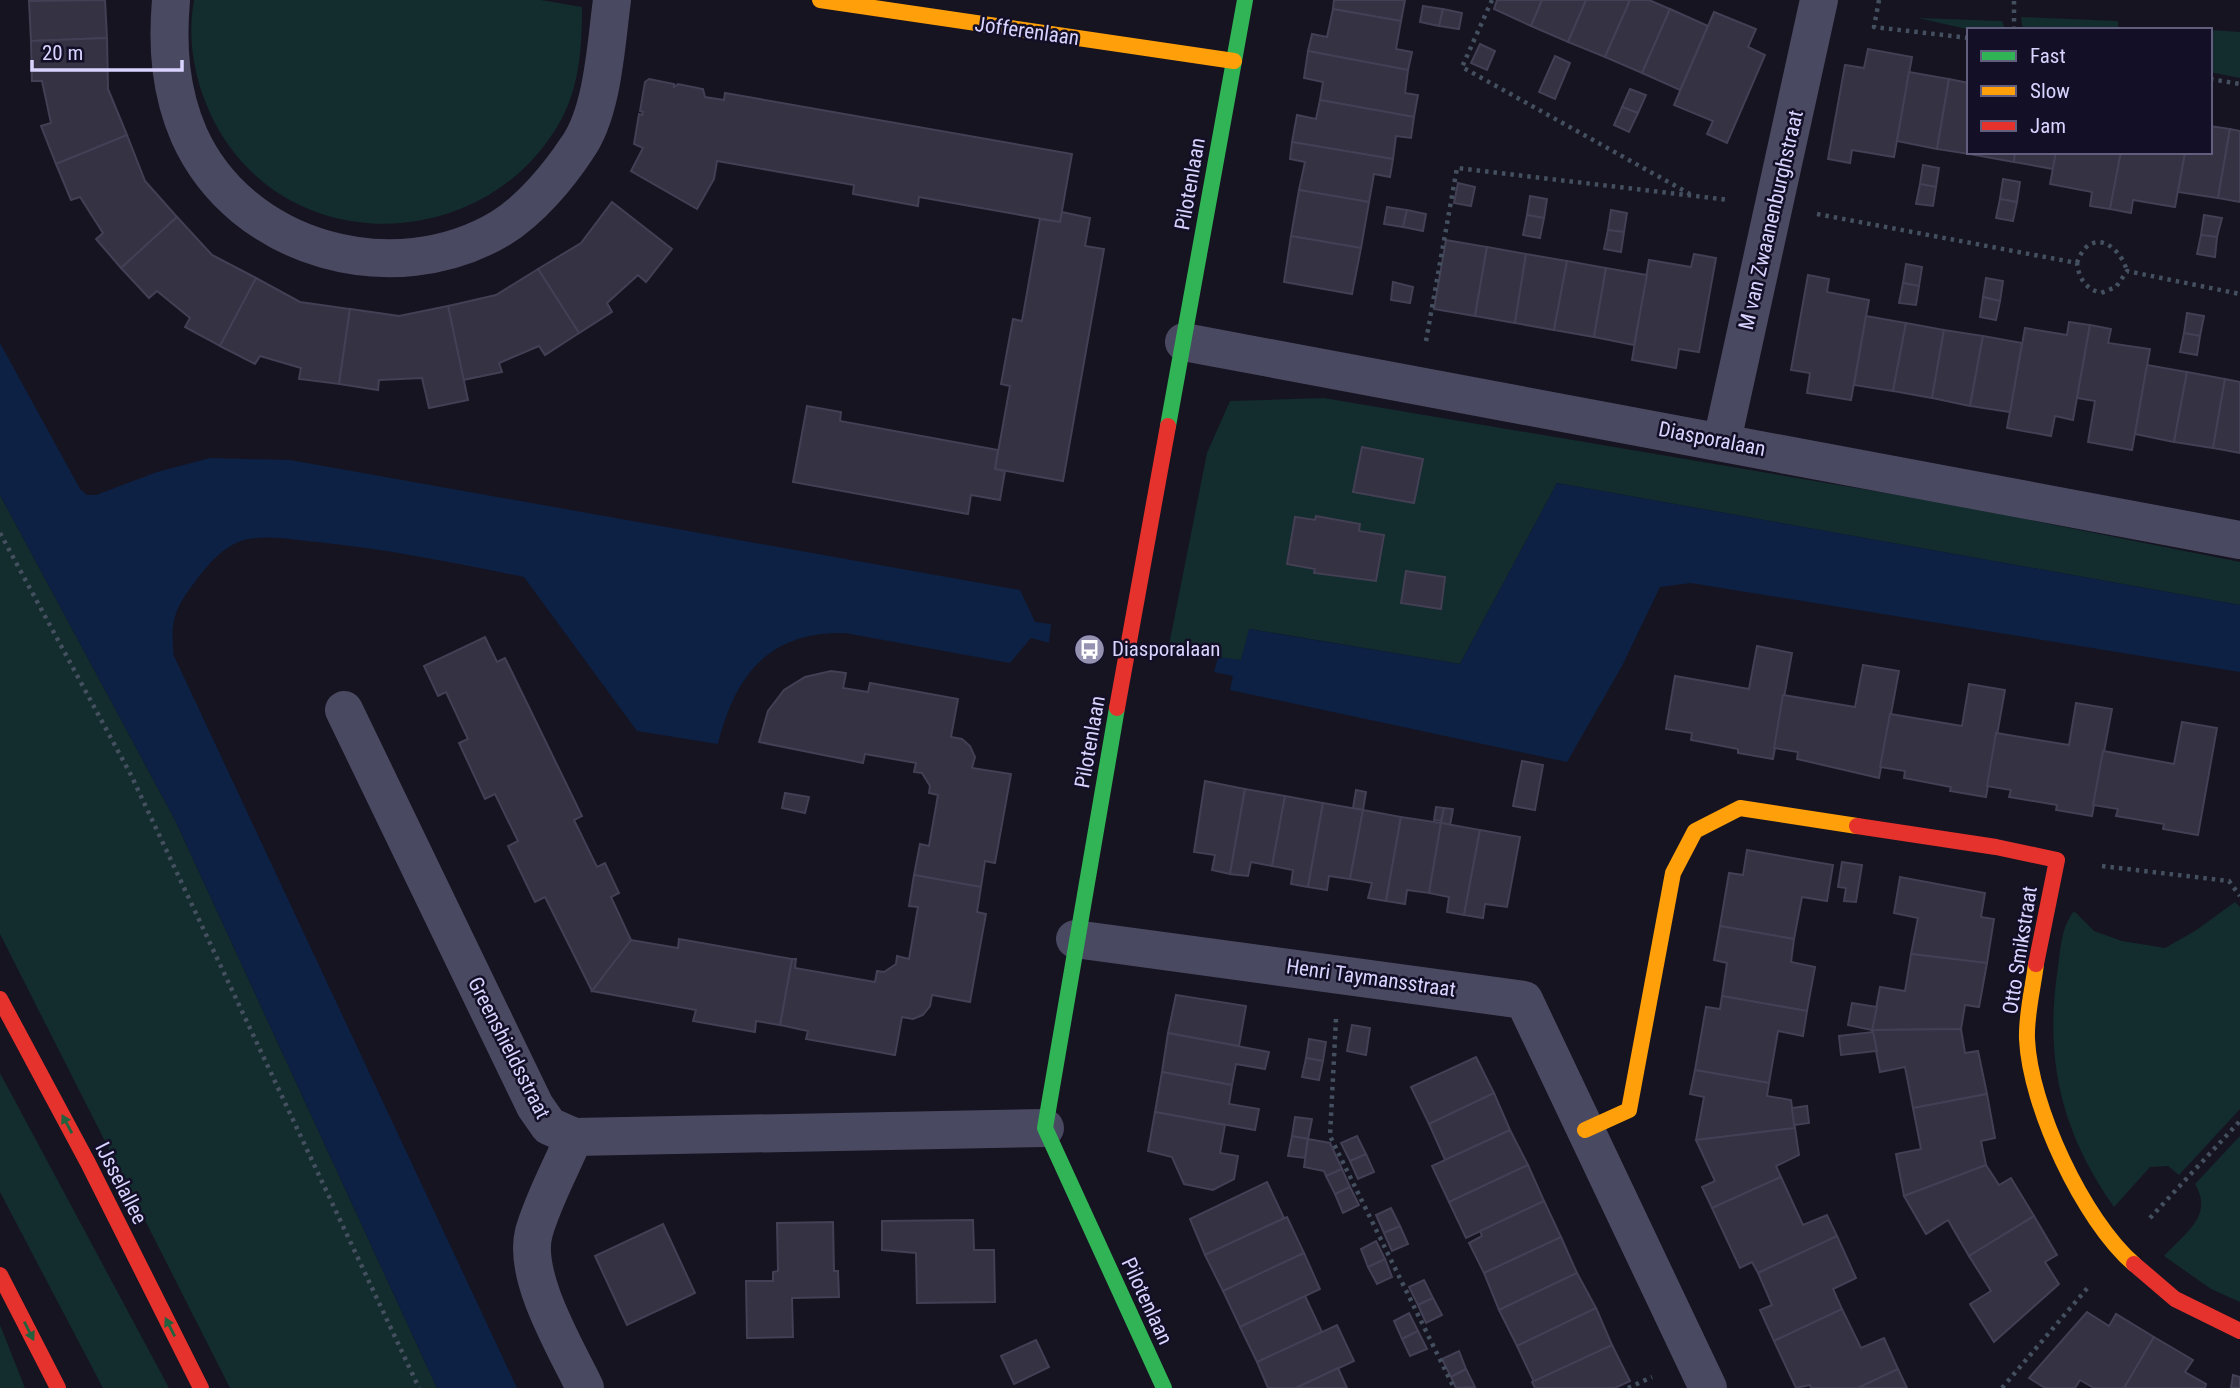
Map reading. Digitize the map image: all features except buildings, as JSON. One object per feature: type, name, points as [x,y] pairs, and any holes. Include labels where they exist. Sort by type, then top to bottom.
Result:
[{"type":"street","points":[[171,0],[168,34],[177,101],[190,137],[224,187],[255,215],[311,246],[349,256],[382,259],[428,256],[461,247],[500,228],[526,210],[579,147],[599,94],[612,0]]},
{"type":"street","name":"Jofferenlaan","points":[[820,0],[1234,61]]},
{"type":"street","name":"Pilotenlaan","points":[[1164,1388],[1045,1128],[1076,939],[1245,0]]},
{"type":"street","name":"M van Zwaanenburghstraat","points":[[1722,441],[1819,0]]},
{"type":"street","name":"Diasporalaan","points":[[1184,342],[2240,540]]},
{"type":"street","name":"Greenshieldsstraat","points":[[344,710],[535,1106],[550,1126],[573,1137],[1045,1128]]},
{"type":"street","name":"Otto Smikstraat","points":[[1585,1130],[1629,1110],[1674,873],[1695,831],[1740,808],[1996,847],[2057,860],[2038,943],[2027,1039],[2040,1110],[2075,1184],[2119,1251],[2175,1299],[2240,1331]]},
{"type":"street","name":"Henri Taymansstraat","points":[[1076,939],[1524,1000],[1708,1388]]},
{"type":"street","name":"IJsselallee","points":[[0,999],[88,1163],[201,1388]]},
{"type":"street","points":[[573,1137],[534,1233],[532,1264],[556,1326],[585,1388]]},
{"type":"street","points":[[0,1275],[58,1388]]},
{"type":"path","points":[[1492,0],[1462,67],[1693,196]]},
{"type":"path","points":[[1879,0],[1874,27],[1967,38]]},
{"type":"path","points":[[2014,0],[2014,28]]},
{"type":"path","points":[[2212,79],[2240,84]]},
{"type":"path","points":[[1419,385],[1457,168],[1774,206],[2077,263]]},
{"type":"path","points":[[2098,242],[2110,244],[2122,256],[2127,271],[2116,287],[2101,293],[2089,289],[2079,274],[2077,263],[2086,246],[2098,242]]},
{"type":"path","points":[[2127,271],[2240,294]]},
{"type":"path","points":[[0,533],[131,775],[419,1388]]},
{"type":"path","points":[[2057,860],[2229,881],[2240,896]]},
{"type":"path","points":[[1338,973],[1330,1136],[1454,1388]]},
{"type":"path","points":[[2002,1388],[2119,1251],[2240,1121]]},
{"type":"green space","points":[[194,0],[541,0],[582,7],[576,79],[561,120],[527,165],[484,198],[434,217],[382,224],[331,217],[283,196],[241,161],[210,113],[193,58],[191,29]]},
{"type":"green space","points":[[2021,17],[2118,21],[2118,28],[2023,28]]},
{"type":"green space","points":[[1918,18],[2002,21],[2004,28],[1967,29]]},
{"type":"green space","points":[[2212,30],[2240,32],[2240,78],[2212,72]]},
{"type":"green space","points":[[1324,398],[1945,503],[2240,562],[2240,605],[1557,483],[1460,664],[1250,629],[1241,660],[1167,655],[1207,453],[1230,401]]},
{"type":"green space","points":[[0,495],[175,820],[437,1388],[230,1388],[0,934]]},
{"type":"green space","points":[[2235,902],[2240,907],[2240,1109],[2179,1175],[2168,1166],[2150,1167],[2114,1207],[2081,1151],[2069,1122],[2056,1064],[2054,1001],[2066,924],[2074,911],[2094,931],[2122,941],[2165,948],[2195,931]]},
{"type":"green space","points":[[0,1073],[169,1388],[103,1388],[0,1192]]},
{"type":"green space","points":[[2240,1136],[2240,1302],[2211,1289],[2164,1256],[2188,1232],[2199,1215],[2200,1195],[2195,1184]]},
{"type":"green space","points":[[0,1325],[25,1388],[0,1388]]},
{"type":"water","points":[[0,343],[80,489],[87,495],[96,495],[157,472],[210,458],[290,460],[1020,590],[1035,622],[1051,624],[1049,643],[1031,638],[1010,663],[845,633],[818,634],[795,640],[776,649],[759,662],[746,678],[734,697],[718,744],[637,731],[524,577],[369,548],[265,538],[248,539],[232,545],[206,568],[188,592],[178,608],[173,625],[174,656],[517,1388],[437,1388],[175,820],[0,495]]},
{"type":"water","points":[[1557,483],[2240,605],[2240,672],[1691,583],[1660,587],[1622,666],[1567,762],[1230,690],[1233,676],[1214,672],[1218,657],[1241,660],[1249,629],[1460,664]]},
{"type":"traffic: fast","points":[[1168,426],[1245,0]]},
{"type":"traffic: fast","points":[[1117,708],[1045,1128],[1164,1388]]},
{"type":"traffic: slow","points":[[820,0],[1234,61]]},
{"type":"traffic: slow","points":[[1585,1130],[1629,1110],[1673,873],[1695,831],[1740,808],[1857,826]]},
{"type":"traffic: slow","points":[[2036,964],[2027,1039],[2030,1066],[2038,1096],[2062,1160],[2079,1191],[2096,1220],[2134,1264]]},
{"type":"traffic: jam","points":[[1117,708],[1168,426]]},
{"type":"traffic: jam","points":[[1857,826],[1996,847],[2057,860],[2036,964]]},
{"type":"traffic: jam","points":[[0,999],[88,1163],[201,1388]]},
{"type":"traffic: jam","points":[[2134,1264],[2175,1299],[2240,1331]]},
{"type":"traffic: jam","points":[[0,1275],[58,1388]]},
{"type":"place","name":"Diasporalaan","points":[[1089,649]]}]
